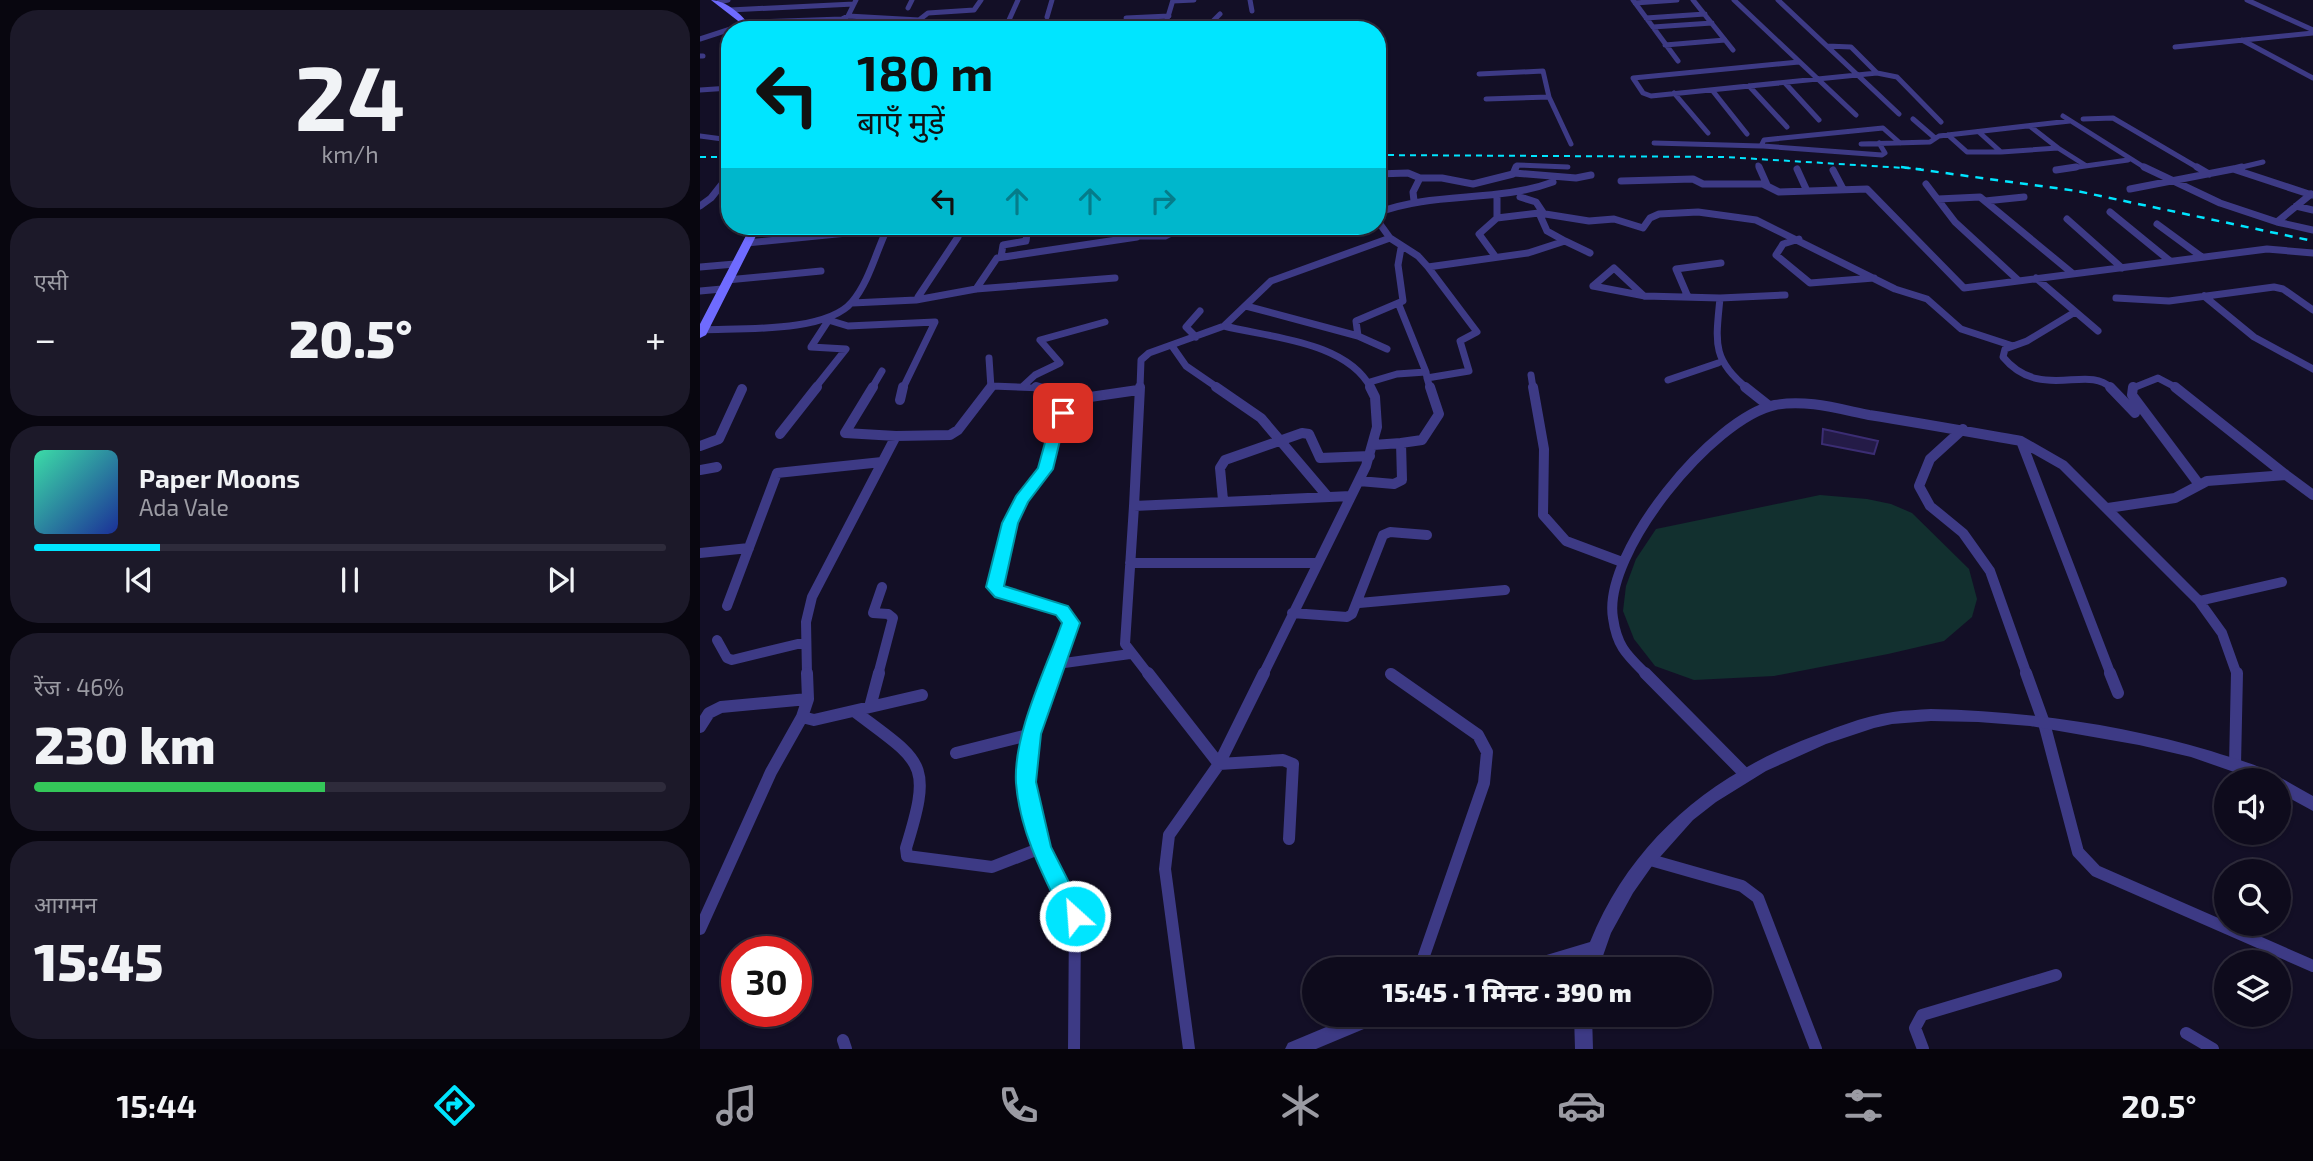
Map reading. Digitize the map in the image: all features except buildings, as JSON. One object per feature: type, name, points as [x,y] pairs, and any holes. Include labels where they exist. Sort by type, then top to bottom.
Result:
[{"type":"main road","points":[[717,1],[741,21]]},
{"type":"main road","points":[[701,332],[751,235]]},
{"type":"street","points":[[717,1],[728,0]]},
{"type":"street","points":[[908,8],[912,0]]},
{"type":"street","points":[[802,21],[846,17],[919,20],[928,13],[974,10],[981,0]]},
{"type":"street","points":[[1009,20],[1018,0]]},
{"type":"street","points":[[1046,17],[1052,0]]},
{"type":"street","points":[[1167,21],[1173,1],[1194,0]]},
{"type":"street","points":[[1250,0],[1252,11]]},
{"type":"street","points":[[1634,1],[1677,0]]},
{"type":"street","points":[[1693,0],[1733,50]]},
{"type":"street","points":[[1734,0],[1856,115]]},
{"type":"street","points":[[1778,0],[1899,114]]},
{"type":"street","points":[[2248,0],[2313,32]]},
{"type":"street","points":[[1634,1],[1678,61]]},
{"type":"street","points":[[846,21],[855,2]]},
{"type":"street","points":[[730,10],[855,2]]},
{"type":"street","points":[[1213,21],[1220,14]]},
{"type":"street","points":[[1646,18],[1704,14]]},
{"type":"street","points":[[1107,21],[1110,15]]},
{"type":"street","points":[[1126,18],[1169,16]]},
{"type":"street","points":[[1653,27],[1712,23]]},
{"type":"street","points":[[701,30],[700,37],[721,32]]},
{"type":"street","points":[[2175,47],[2313,32]]},
{"type":"street","points":[[1665,45],[1725,40]]},
{"type":"street","points":[[2242,40],[2313,78]]},
{"type":"street","points":[[1827,46],[1851,47],[1877,73]]},
{"type":"street","points":[[1799,62],[1633,78],[1644,94],[1713,90],[1877,73],[1897,77],[1941,122]]},
{"type":"street","points":[[1479,74],[1540,70],[1549,97],[1571,144]]},
{"type":"street","points":[[1784,83],[1819,120]]},
{"type":"street","points":[[1749,86],[1787,127]]},
{"type":"street","points":[[700,90],[721,89]]},
{"type":"street","points":[[1713,90],[1747,134]]},
{"type":"street","points":[[1674,93],[1708,133]]},
{"type":"street","points":[[1486,99],[1549,97]]},
{"type":"street","points":[[2083,119],[2113,118],[2209,174]]},
{"type":"street","points":[[1913,119],[1935,138]]},
{"type":"street","points":[[1861,144],[1930,142],[1948,135],[2031,127],[2066,119],[2165,180],[2277,222],[2313,230]]},
{"type":"street","points":[[2031,127],[2085,165]]},
{"type":"street","points":[[1763,146],[1764,140],[1880,128],[1889,130],[1900,143]]},
{"type":"street","points":[[1980,133],[2001,152]]},
{"type":"street","points":[[1948,135],[1967,152],[2058,148]]},
{"type":"street","points":[[700,136],[721,138]]},
{"type":"street","points":[[1654,143],[1763,146],[1882,156],[1885,153],[1879,143]]},
{"type":"street","points":[[2056,170],[2129,160]]},
{"type":"street","points":[[2130,189],[2263,162]]},
{"type":"street","points":[[1514,173],[1517,165],[1568,167]]},
{"type":"street","points":[[1758,165],[1767,185],[1775,192],[1871,192],[1964,288],[2279,248],[2313,253]]},
{"type":"street","points":[[1797,169],[1807,191]]},
{"type":"street","points":[[2233,169],[2312,194]]},
{"type":"street","points":[[1833,170],[1843,190]]},
{"type":"street","points":[[1386,174],[1408,173],[1420,178],[1442,178],[1472,184],[1514,173],[1576,178],[1591,175]]},
{"type":"street","points":[[1414,201],[1413,192],[1420,178]]},
{"type":"street","points":[[1621,181],[1693,179],[1703,184],[1767,185]]},
{"type":"street","points":[[1386,210],[1438,196],[1529,193],[1553,182]]},
{"type":"street","points":[[1926,184],[1958,226],[2018,280]]},
{"type":"street","points":[[700,206],[721,185]]},
{"type":"street","points":[[2277,222],[2312,194]]},
{"type":"street","points":[[1497,195],[1497,218]]},
{"type":"street","points":[[1513,195],[1536,202],[1547,231],[1590,253]]},
{"type":"street","points":[[1938,199],[1974,196],[1985,201],[2072,273]]},
{"type":"street","points":[[1985,201],[2024,197]]},
{"type":"street","points":[[2296,206],[2313,211]]},
{"type":"street","points":[[2110,212],[2170,261]]},
{"type":"street","points":[[1495,256],[1479,234],[1497,218],[1542,213],[1589,221],[1617,219],[1643,228],[1648,225],[1650,218],[1659,214],[1721,214],[1756,220],[1799,239],[1895,289],[1927,299],[1961,329],[2014,346]]},
{"type":"street","points":[[2067,219],[2122,268]]},
{"type":"street","points":[[2157,224],[2202,257]]},
{"type":"street","points":[[1370,382],[1397,374],[1467,373],[1469,368],[1460,341],[1477,334],[1417,252],[1401,248],[1386,232]]},
{"type":"street","points":[[747,243],[817,235]]},
{"type":"street","points":[[780,434],[846,349],[811,347],[827,320],[852,303],[883,235]]},
{"type":"street","points":[[1001,257],[1003,245],[1026,241],[1027,235]]},
{"type":"street","points":[[976,289],[995,260],[1001,257],[1140,236],[1168,235]]},
{"type":"street","points":[[918,297],[958,237]]},
{"type":"street","points":[[1219,764],[1130,654],[1124,633],[1134,506],[1139,366],[1144,356],[1224,326],[1247,306],[1263,286],[1279,277],[1390,238]]},
{"type":"street","points":[[1799,239],[1783,244],[1776,255],[1810,283],[1874,278]]},
{"type":"street","points":[[1428,267],[1528,253],[1565,241]]},
{"type":"street","points":[[1358,335],[1354,324],[1356,321],[1399,305],[1404,299],[1398,265],[1401,248]]},
{"type":"street","points":[[1688,297],[1676,269],[1721,263]]},
{"type":"street","points":[[700,267],[736,264]]},
{"type":"street","points":[[1645,296],[1614,268],[1593,286],[1645,296],[1720,298],[1785,295]]},
{"type":"street","points":[[700,291],[821,271]]},
{"type":"street","points":[[852,303],[889,303],[918,297],[964,294],[976,289],[1115,278]]},
{"type":"street","points":[[2036,278],[2098,331]]},
{"type":"street","points":[[2116,298],[2169,301],[2278,288],[2313,310]]},
{"type":"street","points":[[2204,296],[2254,337],[2313,369]]},
{"type":"street","points":[[1720,298],[1715,349],[1718,363],[1769,407]]},
{"type":"street","points":[[1373,445],[1422,440],[1439,414],[1399,305]]},
{"type":"street","points":[[1247,306],[1358,335],[1387,349]]},
{"type":"street","points":[[1196,337],[1186,327],[1200,311]]},
{"type":"street","points":[[2075,312],[2002,354],[2007,364],[2018,373],[2063,384],[2106,383],[2135,413]]},
{"type":"street","points":[[701,332],[827,320],[848,326],[935,322],[905,379],[900,400]]},
{"type":"street","points":[[1021,387],[1035,375],[1060,363],[1040,340],[1105,321]]},
{"type":"street","points":[[1189,1049],[1166,852],[1172,827],[1219,764],[1359,481],[1373,445],[1379,407],[1370,382],[1342,358],[1224,326]]},
{"type":"street","points":[[1172,346],[1186,366],[1252,410],[1328,497]]},
{"type":"street","points":[[881,371],[845,433],[896,436],[954,433],[992,386],[989,358]]},
{"type":"street","points":[[1668,380],[1718,363]]},
{"type":"street","points":[[1531,375],[1544,449],[1543,515],[1547,524],[1565,542],[1622,562]]},
{"type":"street","points":[[2198,483],[2132,395],[2133,386],[2158,378],[2169,382],[2313,495]]},
{"type":"street","points":[[992,386],[1058,393],[1067,398],[1070,406]]},
{"type":"street","points":[[700,446],[719,439],[742,389]]},
{"type":"street","points":[[1074,1049],[1075,916],[1041,848],[1027,796],[1032,734],[1069,629],[1070,618],[1062,611],[1045,604],[1001,593],[995,583],[1010,523],[1021,500],[1045,469],[1059,419],[1070,406],[1096,395],[1138,390]]},
{"type":"street","points":[[1744,773],[1620,648],[1609,614],[1622,562],[1644,524],[1676,480],[1731,430],[1769,407],[1812,404],[2021,441],[2054,457],[2199,601],[2222,633],[2237,673],[2235,765]]},
{"type":"street","points":[[1963,429],[1930,459],[1919,486],[1930,506],[1971,541],[1990,571],[2044,723],[2078,852],[2083,860],[2109,877],[2313,966]]},
{"type":"street","points":[[1223,500],[1222,464],[1229,458],[1278,440],[1306,433],[1320,458],[1370,456]]},
{"type":"street","points":[[700,929],[771,772],[802,718],[808,699],[806,642],[812,597],[896,436]]},
{"type":"street","points":[[2021,441],[2118,693]]},
{"type":"street","points":[[1359,481],[1401,482],[1401,443]]},
{"type":"street","points":[[727,606],[777,473],[882,462]]},
{"type":"street","points":[[700,470],[717,467]]},
{"type":"street","points":[[2108,508],[2175,498],[2198,483],[2286,475]]},
{"type":"street","points":[[1134,506],[1351,496]]},
{"type":"street","points":[[1292,612],[1347,617],[1359,603],[1383,535],[1390,532],[1427,536]]},
{"type":"street","points":[[700,553],[749,548]]},
{"type":"street","points":[[1130,563],[1317,563]]},
{"type":"street","points":[[2199,601],[2282,582]]},
{"type":"street","points":[[870,707],[893,618],[888,614],[873,613],[882,587]]},
{"type":"street","points":[[1359,603],[1504,590]]},
{"type":"street","points":[[717,640],[727,658],[732,660],[806,642]]},
{"type":"street","points":[[1057,664],[1130,654]]},
{"type":"street","points":[[1391,674],[1478,735],[1487,745],[1489,761],[1484,783],[1424,957]]},
{"type":"street","points":[[802,718],[814,720],[922,695]]},
{"type":"street","points":[[700,726],[709,713],[721,707],[808,699]]},
{"type":"street","points":[[855,711],[904,750],[921,770],[923,793],[906,848],[907,856],[992,867],[1041,848]]},
{"type":"street","points":[[1592,957],[1616,905],[1647,859],[1688,813],[1744,773],[1857,727],[1891,719],[1959,716],[2044,723],[2133,739],[2242,768]]},
{"type":"street","points":[[956,752],[1032,734]]},
{"type":"street","points":[[1219,764],[1290,761],[1295,770],[1289,839]]},
{"type":"street","points":[[2291,791],[2313,804]]},
{"type":"street","points":[[1647,859],[1742,886],[1758,898],[1815,1049]]},
{"type":"street","points":[[1567,957],[1594,949]]},
{"type":"street","points":[[1923,1049],[1915,1028],[1922,1015],[2056,975]]},
{"type":"street","points":[[1294,1049],[1348,1027]]},
{"type":"street","points":[[1583,1027],[1584,1049]]},
{"type":"street","points":[[2186,1033],[2213,1049]]},
{"type":"green space","points":[[1820,495],[1867,499],[1891,504],[1912,513],[1969,569],[1977,599],[1972,617],[1944,641],[1774,676],[1694,680],[1655,666],[1634,639],[1623,611],[1626,586],[1636,559],[1656,529]]},
{"type":"railway","points":[[1386,155],[1725,157],[1911,168]]},
{"type":"railway","points":[[700,157],[721,157]]},
{"type":"railway","points":[[1901,167],[1911,168]]},
{"type":"railway","points":[[1911,168],[1921,169]]},
{"type":"railway","points":[[1911,168],[2077,191],[2313,241]]},
{"type":"route","points":[[1063,413],[1045,469],[1021,500],[1010,523],[995,587],[1001,593],[1062,611],[1070,618],[1071,623],[1032,734],[1026,782],[1027,796],[1046,863],[1075,916]]}]
